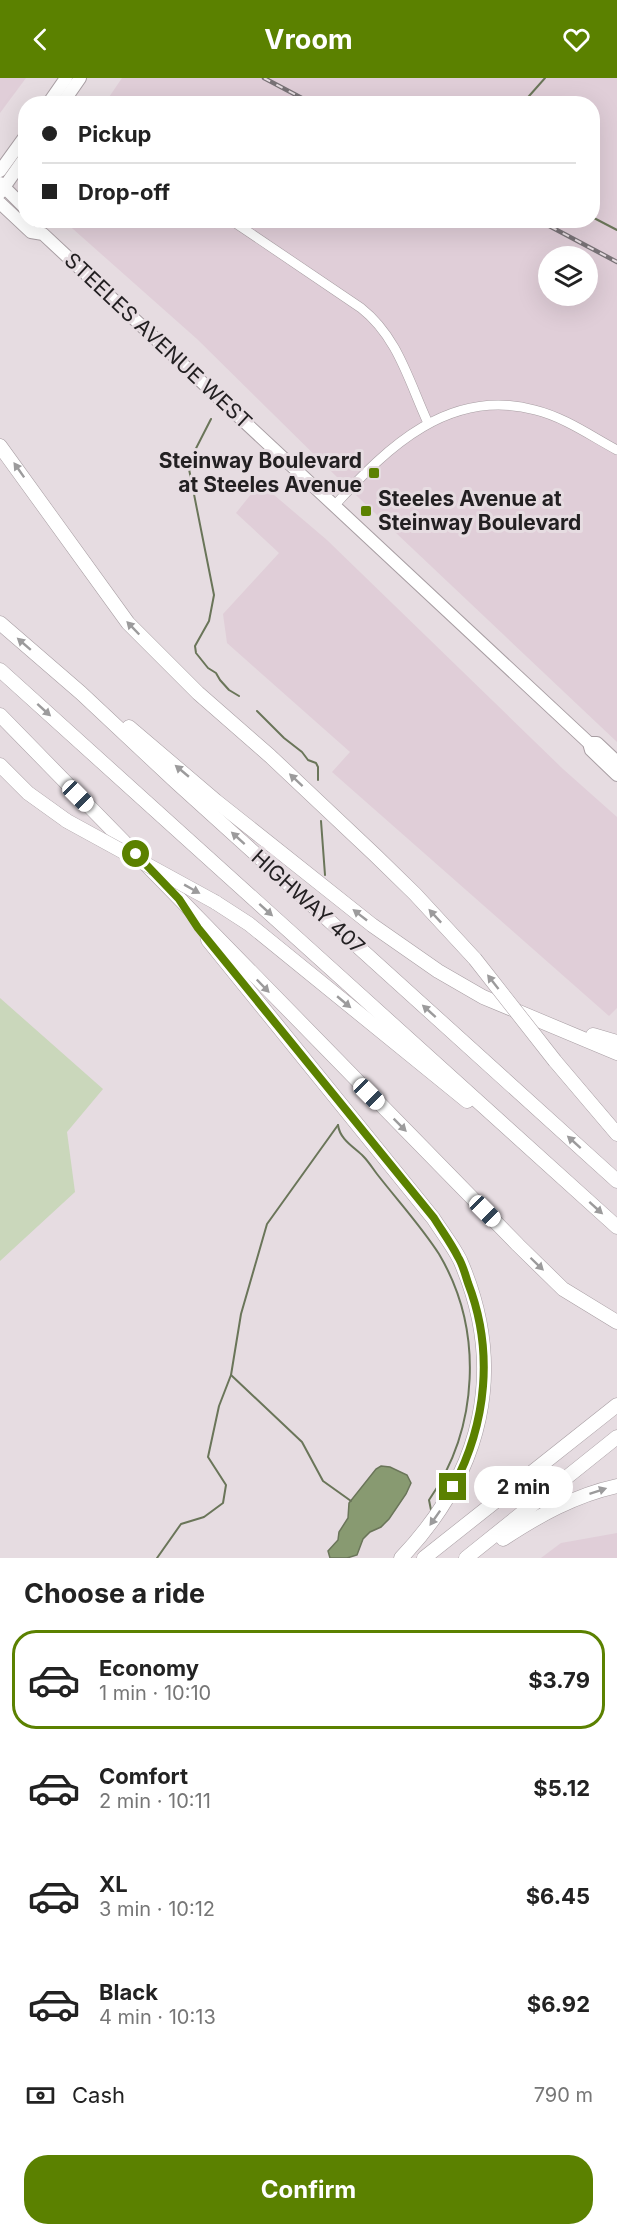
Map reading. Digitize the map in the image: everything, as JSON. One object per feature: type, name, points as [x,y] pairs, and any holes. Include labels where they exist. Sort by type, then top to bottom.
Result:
[{"type":"highway","points":[[0,446],[128,623],[198,693],[270,756],[415,894],[475,959],[617,1134]]},
{"type":"highway","name":"HIGHWAY 407","points":[[0,623],[81,693],[617,1182]]},
{"type":"highway","name":"HIGHWAY 407","points":[[0,670],[617,1227]]},
{"type":"highway","points":[[81,693],[107,708],[242,821],[372,925],[438,971],[483,997],[617,1053]]},
{"type":"highway","points":[[0,715],[518,1245],[563,1289],[617,1322]]},
{"type":"highway","points":[[0,765],[28,793],[67,821],[215,902],[249,924],[461,1098],[490,1113]]},
{"type":"highway","points":[[179,899],[198,928],[434,1218],[459,1258],[474,1297],[482,1333],[485,1374],[481,1413],[464,1466],[442,1508],[423,1535],[401,1558]]},
{"type":"highway","points":[[555,1028],[617,1042]]},
{"type":"highway","points":[[424,1558],[617,1404]]},
{"type":"highway","points":[[466,1558],[617,1437]]},
{"type":"highway","points":[[473,1558],[534,1518],[599,1490],[617,1486]]},
{"type":"main road","points":[[54,96],[66,78]]},
{"type":"main road","points":[[68,96],[80,78]]},
{"type":"main road","points":[[0,171],[18,146]]},
{"type":"main road","points":[[18,166],[1,188],[18,202]]},
{"type":"main road","name":"STEELES AVENUE WEST","points":[[0,203],[18,220]]},
{"type":"main road","name":"STEELES AVENUE WEST","points":[[27,228],[31,232],[43,234]]},
{"type":"main road","name":"STEELES AVENUE WEST","points":[[41,228],[43,234],[589,743],[591,750],[617,775]]},
{"type":"main road","name":"STEELES AVENUE WEST","points":[[589,743],[597,743],[617,762]]},
{"type":"street","points":[[243,228],[361,308],[380,324],[392,342],[428,423]]},
{"type":"street","points":[[335,505],[390,450],[412,432],[446,415],[472,407],[503,406],[534,409],[617,450]]},
{"type":"shaded area","points":[[0,78],[26,78],[0,113]]},
{"type":"shaded area","points":[[122,78],[617,78],[617,742],[340,480],[197,339],[72,228],[600,228],[600,96],[110,96]]},
{"type":"shaded area","points":[[260,483],[327,540],[563,769],[617,817],[617,1008],[609,1016],[332,772],[350,752],[227,643],[223,614],[279,553],[236,513]]},
{"type":"shaded area","points":[[0,998],[103,1089],[67,1132],[75,1192],[0,1261]]},
{"type":"shaded area","points":[[381,1466],[390,1467],[407,1475],[411,1483],[406,1494],[389,1519],[363,1539],[357,1555],[347,1558],[330,1558],[328,1551],[338,1540],[339,1532],[348,1518],[349,1503],[376,1469]]},
{"type":"shaded area","points":[[617,1533],[617,1558],[541,1558],[561,1543]]},
{"type":"waterway","points":[[529,96],[545,78]]},
{"type":"waterway","points":[[600,221],[617,230]]},
{"type":"waterway","points":[[211,419],[188,464],[214,595],[209,621],[195,646],[196,653],[208,668],[216,673],[229,690],[239,696]]},
{"type":"waterway","points":[[257,711],[308,760],[316,763],[318,780]]},
{"type":"waterway","points":[[321,821],[325,875]]},
{"type":"waterway","points":[[338,1125],[344,1139],[363,1156],[439,1254],[454,1283],[463,1314],[469,1346],[470,1378],[466,1411],[458,1442],[446,1472],[429,1500],[431,1510]]},
{"type":"waterway","points":[[157,1558],[181,1524],[204,1517],[223,1503],[226,1485],[208,1457],[219,1406],[231,1375],[241,1314],[267,1224],[338,1125]]},
{"type":"waterway","points":[[231,1375],[302,1442],[323,1481],[351,1501]]},
{"type":"railway","points":[[264,78],[298,96]]},
{"type":"railway","points":[[553,228],[617,262]]},
{"type":"place","name":"Steinway Boulevard at Steeles Avenue","points":[[374,473]]},
{"type":"place","name":"Steeles Avenue at Steinway Boulevard","points":[[366,511]]},
{"type":"route","points":[[136,854],[179,899],[198,928],[397,1171],[434,1218],[459,1258],[474,1297],[482,1333],[485,1374],[481,1413],[464,1466],[453,1487]]}]
